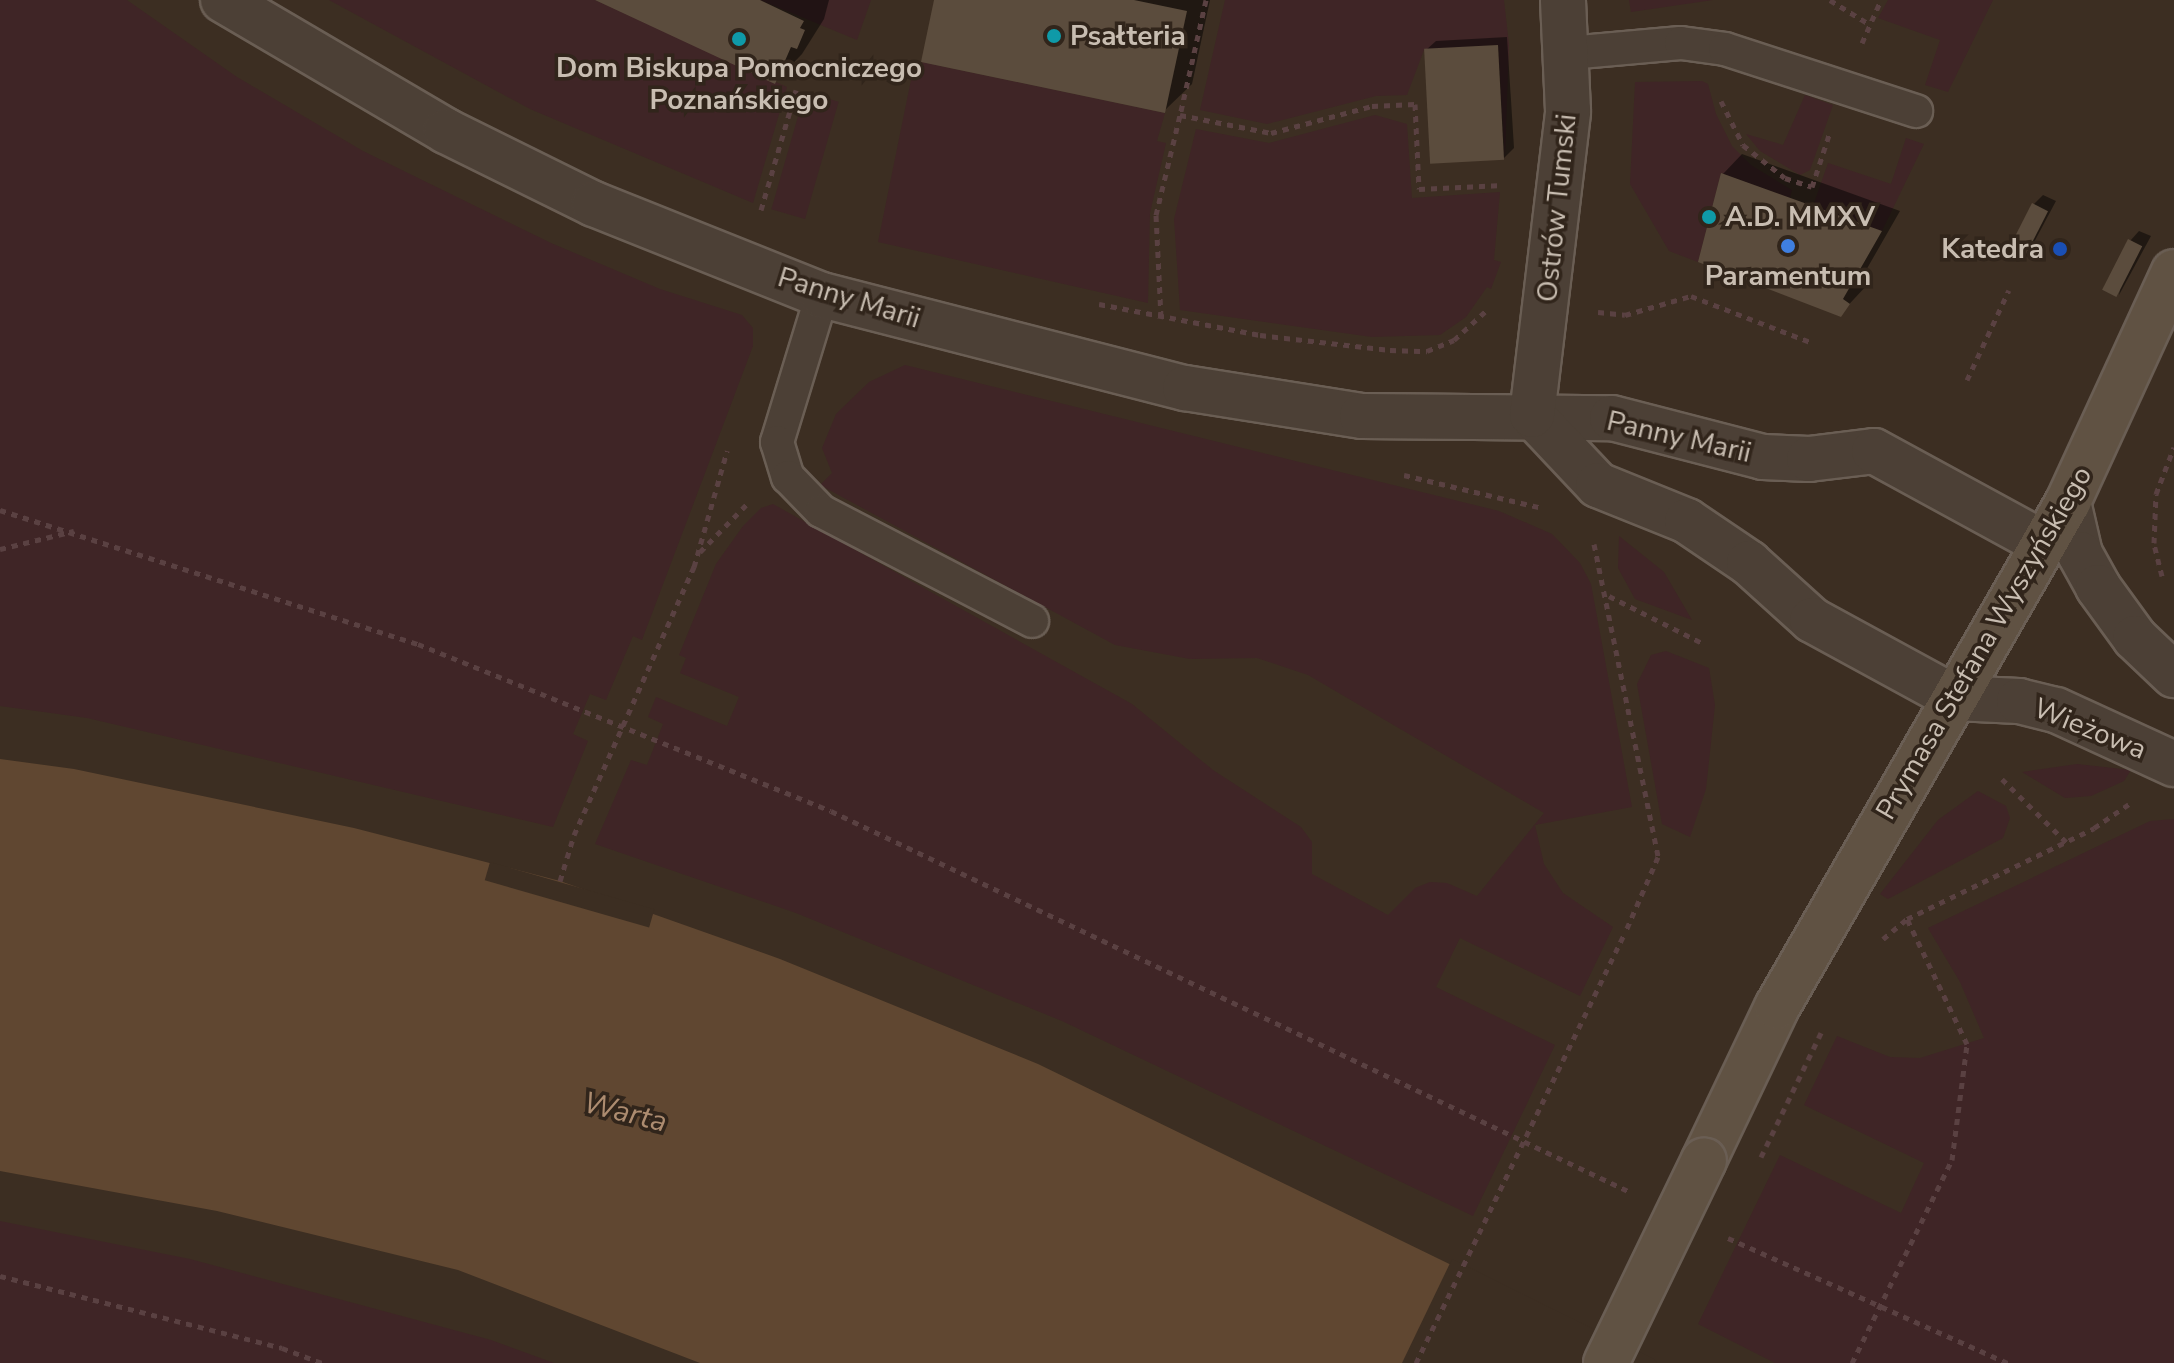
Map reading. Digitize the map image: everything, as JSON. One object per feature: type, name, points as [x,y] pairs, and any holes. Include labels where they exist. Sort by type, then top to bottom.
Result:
[{"type":"street","name":"Panny Marii","points":[[223,0],[446,131],[594,204],[822,295],[1185,388],[1362,416],[1612,418],[1763,457],[1809,459],[1874,451],[2043,543]]},
{"type":"street","name":"Ostrów Tumski","points":[[1532,415],[1562,181],[1569,53],[1563,0]]},
{"type":"street","name":"Prymasa Stefana Wyszyńskiego","points":[[1606,1363],[1777,1007],[2068,502],[2174,272]]},
{"type":"street","name":"Panny Marii","points":[[1532,415],[1598,485],[1687,521],[1749,563],[1812,620],[1955,698]]},
{"type":"street","points":[[2068,502],[2080,554],[2098,587],[2135,638],[2174,675]]},
{"type":"street","name":"Wieżowa","points":[[1955,698],[2019,701],[2056,710],[2174,764]]},
{"type":"lane","points":[[1569,53],[1681,43],[1725,49],[1916,111]]},
{"type":"lane","points":[[822,295],[777,442],[788,477],[830,516],[1032,621]]},
{"type":"path","points":[[1206,0],[1156,215],[1161,317],[1260,335],[1427,351],[1454,340],[1494,299]]},
{"type":"path","points":[[1830,0],[1869,24]]},
{"type":"path","points":[[759,217],[796,90]]},
{"type":"path","points":[[1180,115],[1271,133],[1372,106],[1415,104],[1419,189],[1499,185]]},
{"type":"path","points":[[1967,380],[2009,290]]},
{"type":"path","points":[[1547,305],[1625,315],[1691,296],[1813,343]]},
{"type":"path","points":[[2165,587],[2154,543],[2156,494],[2174,447]]},
{"type":"path","points":[[560,881],[620,729],[699,553],[721,471]]},
{"type":"path","points":[[699,553],[753,499]]},
{"type":"path","points":[[0,510],[75,531],[418,644],[620,729],[831,811],[1632,1193]]},
{"type":"path","points":[[0,549],[75,531]]},
{"type":"path","points":[[1416,1363],[1625,933],[1658,857],[1608,595],[1589,531]]},
{"type":"path","points":[[1608,595],[1702,643]]},
{"type":"path","points":[[2002,779],[2066,842]]},
{"type":"path","points":[[1872,949],[1907,919],[2066,842],[2139,796]]},
{"type":"path","points":[[1852,1363],[1952,1160],[1967,1044],[1907,919]]},
{"type":"path","points":[[1823,1029],[1830,1017]]},
{"type":"path","points":[[1719,1233],[1878,1308],[2008,1363]]},
{"type":"path","points":[[0,1276],[282,1348],[322,1363]]},
{"type":"shaded area","points":[[0,0],[127,0],[237,77],[363,151],[551,243],[660,289],[742,315],[753,328],[753,346],[642,640],[633,636],[606,700],[590,694],[573,734],[588,741],[553,827],[87,718],[0,706]]},
{"type":"shaded area","points":[[329,0],[595,0],[787,87],[753,203],[530,109]]},
{"type":"shaded area","points":[[760,0],[871,0],[857,40]]},
{"type":"shaded area","points":[[1225,0],[1504,0],[1509,44],[1505,160],[1498,45],[1424,50],[1407,95],[1376,96],[1267,124],[1200,110]]},
{"type":"shaded area","points":[[1629,0],[1713,0],[1631,12]]},
{"type":"shaded area","points":[[1888,0],[1993,0],[1948,92],[1925,85],[1940,40],[1878,18]]},
{"type":"shaded area","points":[[921,62],[1165,113],[1157,141],[1166,143],[1150,213],[1148,303],[878,242],[913,70]]},
{"type":"shaded area","points":[[1702,81],[1708,84],[1716,114],[1732,146],[1751,165],[1792,190],[1790,198],[1721,173],[1698,262],[1669,251],[1630,184],[1635,82]]},
{"type":"shaded area","points":[[805,92],[839,102],[805,219],[771,209]]},
{"type":"shaded area","points":[[1805,95],[1833,105],[1810,170],[1800,175],[1760,151],[1746,134],[1783,145]]},
{"type":"shaded area","points":[[1375,115],[1407,124],[1412,198],[1500,192],[1494,260],[1501,262],[1491,289],[1487,287],[1466,317],[1440,335],[1372,337],[1180,310],[1174,219],[1196,129],[1269,143]]},
{"type":"shaded area","points":[[1906,138],[1924,144],[1882,231],[1813,206],[1828,163],[1891,184]]},
{"type":"shaded area","points":[[905,365],[1499,511],[1552,534],[1580,563],[1591,584],[1632,807],[1535,825],[1544,864],[1563,893],[1613,927],[1580,996],[1460,938],[1436,987],[1555,1045],[1473,1216],[1062,1021],[796,913],[595,844],[631,760],[647,765],[663,724],[648,717],[656,697],[727,726],[739,697],[680,673],[686,658],[679,655],[716,564],[743,526],[761,508],[773,504],[1132,704],[1213,770],[1301,827],[1312,842],[1312,874],[1388,915],[1415,888],[1430,882],[1447,883],[1477,896],[1544,813],[1308,675],[1257,658],[1190,659],[1115,645],[820,485],[832,473],[822,448],[836,414],[869,382]]},
{"type":"shaded area","points":[[1619,536],[1664,572],[1692,620],[1635,599],[1618,568]]},
{"type":"shaded area","points":[[1666,651],[1709,668],[1715,705],[1706,789],[1690,837],[1662,824],[1637,684],[1651,655]]},
{"type":"shaded area","points":[[2077,764],[2131,770],[2124,781],[2091,796],[2065,798],[2022,772]]},
{"type":"shaded area","points":[[1978,791],[2006,806],[2010,818],[2003,838],[1888,899],[1880,894],[1938,820]]},
{"type":"shaded area","points":[[2174,819],[2174,1363],[1775,1363],[1698,1324],[1780,1155],[1901,1213],[1924,1163],[1804,1105],[1837,1036],[1890,1057],[1920,1058],[1984,1038],[1960,982],[1928,928],[2150,821]]},
{"type":"shaded area","points":[[0,1221],[190,1259],[491,1340],[554,1363],[0,1363]]},
{"type":"water","name":"Warta","points":[[0,759],[74,769],[354,828],[560,881],[780,959],[1038,1064],[1653,1363],[700,1363],[458,1270],[217,1211],[0,1171]]},
{"type":"pier","points":[[490,862],[654,909],[649,927],[485,880]]},
{"type":"pier","points":[[1452,1259],[1654,1359],[1657,1363],[1402,1363]]},
{"type":"building","name":"Dom Biskupa Pomocniczego Poznańskiego","points":[[595,0],[760,0],[804,21],[800,28],[805,30],[797,49],[791,47],[775,84]]},
{"type":"building","name":"Psałteria","points":[[934,0],[1134,0],[1187,11],[1165,113],[921,62]]},
{"type":"building","points":[[1498,45],[1504,160],[1430,164],[1424,49]]},
{"type":"building","name":"Paramentum","points":[[1721,173],[1882,231],[1843,299],[1850,304],[1841,317],[1698,262]]},
{"type":"building","points":[[2032,203],[2048,211],[2023,261],[2007,253]]},
{"type":"building","points":[[2128,239],[2142,246],[2116,297],[2102,290]]},
{"type":"place","name":"Psałteria","points":[[1054,36]]},
{"type":"place","name":"Dom Biskupa Pomocniczego Poznańskiego","points":[[739,39]]},
{"type":"place","name":"A.D. MMXV","points":[[1709,217]]},
{"type":"place","name":"Paramentum","points":[[1788,246]]},
{"type":"place","name":"Katedra","points":[[2060,249]]}]
